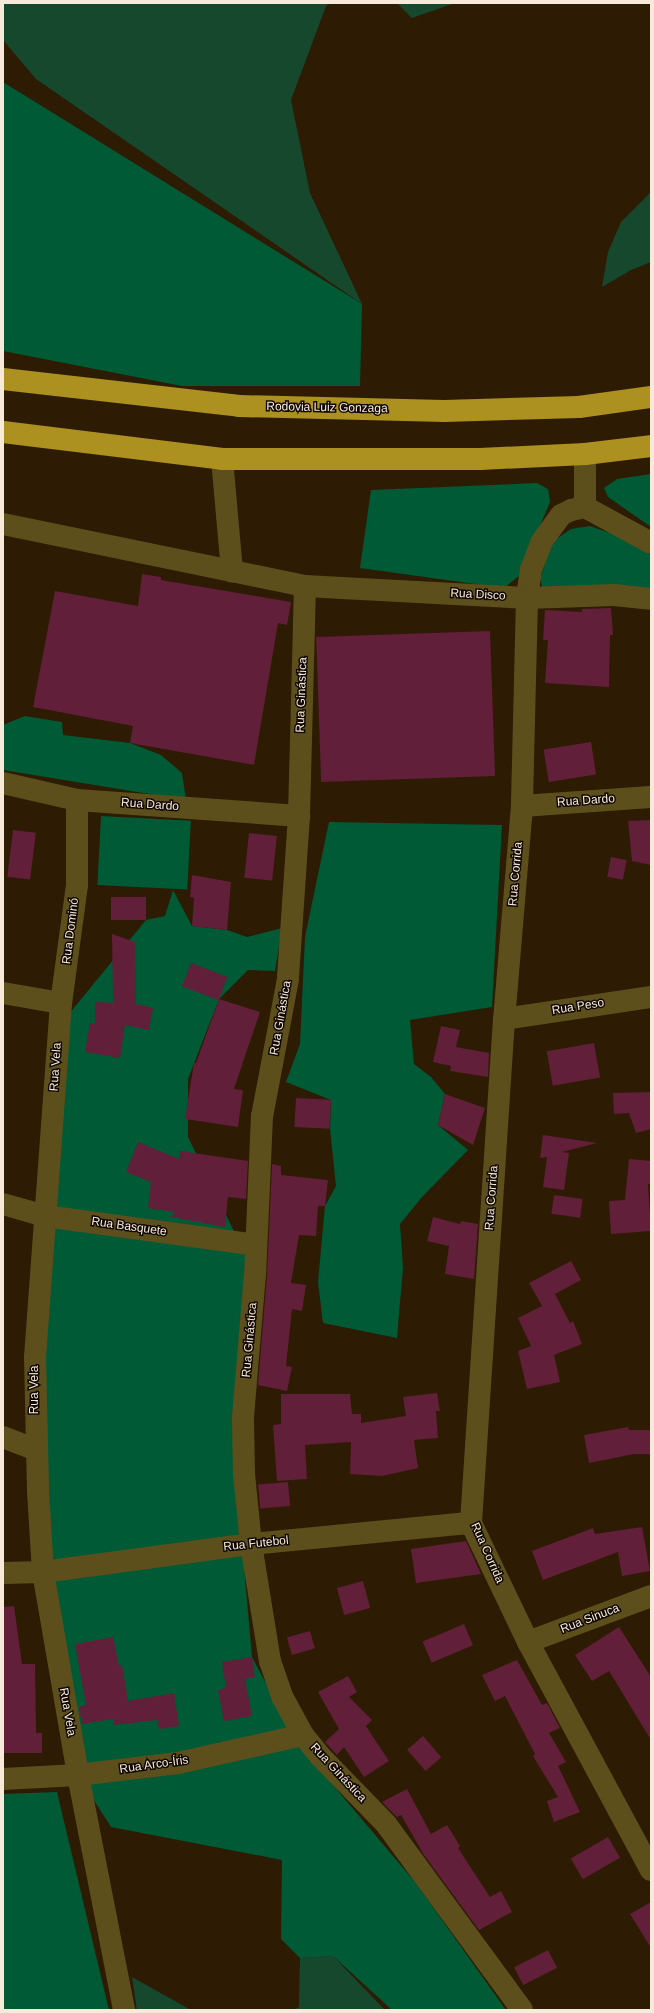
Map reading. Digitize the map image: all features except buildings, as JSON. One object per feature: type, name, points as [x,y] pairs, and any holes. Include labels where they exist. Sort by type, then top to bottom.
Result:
[{"type":"highway","name":"Rodovia Luiz Gonzaga","points":[[3,379],[239,406],[444,411],[578,407],[651,398]]},
{"type":"highway","points":[[6,435],[222,459],[480,459],[585,454],[651,446]]},
{"type":"street","points":[[585,454],[585,507],[651,543]]},
{"type":"street","points":[[222,459],[232,572]]},
{"type":"street","name":"Rua Corrida","points":[[585,507],[571,510],[561,516],[542,541],[531,569],[527,598],[522,806],[504,1019],[471,1523],[528,1642],[651,1870]]},
{"type":"street","name":"Rua Disco","points":[[3,524],[305,586],[527,598],[614,596],[651,599]]},
{"type":"street","name":"Rua Ginástica","points":[[305,586],[299,816],[288,979],[262,1116],[256,1245],[243,1418],[244,1474],[251,1544],[270,1661],[283,1698],[303,1735],[319,1755],[386,1824],[522,2010]]},
{"type":"street","name":"Rua Dardo","points":[[3,784],[76,800],[299,816]]},
{"type":"street","name":"Rua Dardo","points":[[522,806],[651,797]]},
{"type":"street","name":"Rua Dominó","points":[[61,1003],[77,885],[76,800]]},
{"type":"street","points":[[3,993],[61,1003]]},
{"type":"street","name":"Rua Peso","points":[[504,1019],[651,997]]},
{"type":"street","name":"Rua Vela","points":[[61,1003],[35,1357],[42,1572],[78,1775],[124,2010]]},
{"type":"street","name":"Rua Basquete","points":[[3,1204],[45,1216],[256,1245]]},
{"type":"street","points":[[3,1437],[37,1450]]},
{"type":"street","name":"Rua Futebol","points":[[3,1573],[42,1572],[251,1544],[471,1523]]},
{"type":"street","name":"Rua Sinuca","points":[[528,1642],[651,1596]]},
{"type":"street","name":"Rua Arco-Íris","points":[[3,1779],[78,1775],[178,1763],[303,1735]]},
{"type":"green space","points":[[3,3],[331,3],[326,6],[291,100],[310,193],[362,304],[36,79],[3,40]]},
{"type":"green space","points":[[397,3],[455,3],[412,18]]},
{"type":"green space","points":[[3,82],[362,304],[360,386],[182,386],[3,351]]},
{"type":"green space","points":[[651,192],[651,262],[631,270],[602,287],[608,252],[621,222]]},
{"type":"green space","points":[[651,474],[651,527],[608,497],[604,488],[617,479]]},
{"type":"green space","points":[[537,483],[548,489],[550,502],[519,576],[504,588],[360,568],[371,490]]},
{"type":"green space","points":[[590,526],[616,535],[651,555],[651,594],[544,594],[540,579],[552,542],[571,529]]},
{"type":"green space","points":[[25,716],[62,722],[63,735],[130,743],[161,755],[182,773],[186,800],[3,770],[3,725]]},
{"type":"green space","points":[[101,816],[191,821],[187,890],[97,885]]},
{"type":"green space","points":[[329,822],[502,825],[492,1007],[410,1020],[414,1064],[431,1077],[445,1094],[438,1125],[468,1150],[422,1197],[400,1224],[403,1268],[397,1338],[323,1323],[318,1282],[325,1206],[336,1186],[330,1129],[331,1100],[286,1082],[300,1044],[305,937]]},
{"type":"green space","points":[[173,890],[192,926],[227,930],[247,937],[282,928],[275,971],[248,970],[219,999],[188,1079],[188,1137],[248,1260],[241,1533],[252,1657],[299,1745],[415,1882],[506,2010],[392,2010],[333,1956],[300,1958],[281,1939],[282,1860],[111,1827],[78,1775],[38,1504],[59,1026],[146,920],[165,916]]},
{"type":"green space","points":[[57,1792],[109,2010],[3,2010],[3,1794]]},
{"type":"green space","points":[[333,1956],[385,2010],[294,2010],[299,2007],[300,1958]]},
{"type":"green space","points":[[132,1977],[191,2010],[137,2010]]}]
